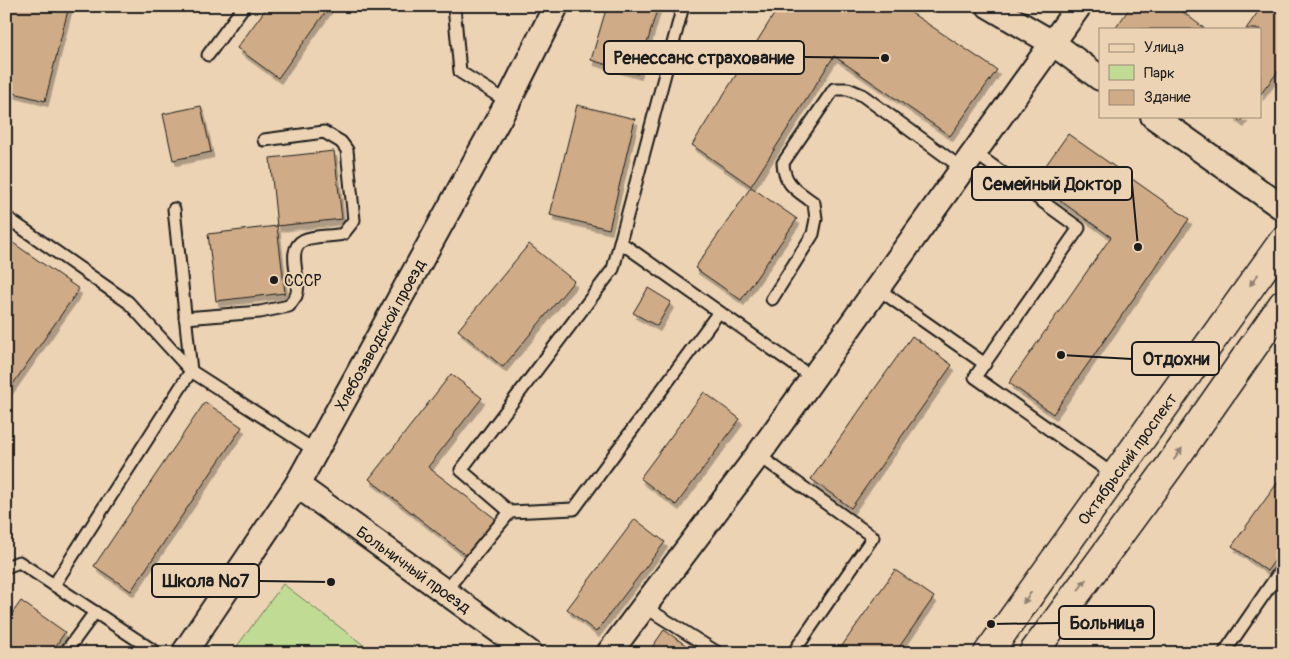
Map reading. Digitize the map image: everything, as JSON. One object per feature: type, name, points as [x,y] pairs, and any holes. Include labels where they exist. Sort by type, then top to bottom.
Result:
[{"type":"main road","name":"Октябрьский проспект","points":[[988,653],[1283,241]]},
{"type":"main road","points":[[1033,653],[1169,467],[1283,304]]},
{"type":"street","name":"Хлебозаводской проезд","points":[[184,653],[297,485],[508,102],[556,6]]},
{"type":"street","points":[[989,6],[1054,44],[1099,77]]},
{"type":"street","points":[[609,653],[758,455],[1054,44],[1079,6]]},
{"type":"street","points":[[1156,118],[1283,208]]},
{"type":"street","name":"Больничный проезд","points":[[297,485],[530,653]]},
{"type":"lane","points":[[208,55],[244,6]]},
{"type":"lane","points":[[454,6],[460,72],[508,102]]},
{"type":"lane","points":[[683,6],[613,270],[461,470],[510,512],[574,509],[719,312]]},
{"type":"lane","points":[[772,299],[813,234],[816,219],[814,203],[790,185],[784,175],[783,163],[834,89],[848,89],[862,95],[1079,228],[975,377],[1104,468],[1117,474]]},
{"type":"lane","points":[[185,318],[260,312],[289,306],[296,296],[298,286],[295,254],[297,246],[304,240],[343,234],[354,220],[348,150],[341,142],[324,132],[264,140]]},
{"type":"lane","points":[[54,584],[191,371],[174,209]]},
{"type":"lane","points":[[6,217],[128,302],[191,371],[316,451]]},
{"type":"lane","points":[[620,242],[813,378]]},
{"type":"lane","points":[[878,289],[985,364]]},
{"type":"lane","points":[[758,455],[874,537],[793,653]]},
{"type":"lane","points":[[446,591],[510,512]]},
{"type":"lane","points":[[6,567],[19,562],[157,653]]},
{"type":"lane","points":[[1224,653],[1283,568]]},
{"type":"lane","points":[[645,607],[718,653]]},
{"type":"lane","points":[[65,653],[95,612]]},
{"type":"green space","points":[[283,584],[374,653],[232,653]]},
{"type":"building","points":[[6,6],[69,6],[45,101],[6,91]]},
{"type":"building","points":[[268,6],[330,6],[278,78],[237,48]]},
{"type":"building","points":[[607,6],[658,6],[638,74],[591,60]]},
{"type":"building","points":[[783,6],[901,6],[997,70],[950,136],[834,56],[751,186],[692,145],[778,8]]},
{"type":"building","points":[[1131,6],[1175,6],[1204,28],[1116,28]]},
{"type":"building","points":[[1262,6],[1283,6],[1283,65],[1262,92],[1262,28],[1247,28]]},
{"type":"building","points":[[577,105],[635,119],[609,229],[550,215]]},
{"type":"building","points":[[201,106],[211,152],[173,160],[163,114]]},
{"type":"building","points":[[1236,118],[1244,118],[1241,122]]},
{"type":"building","points":[[1068,134],[1189,219],[1053,414],[1009,383],[1111,237],[1034,182]]},
{"type":"building","points":[[334,151],[342,219],[277,226],[270,158]]},
{"type":"building","points":[[751,187],[797,219],[741,300],[695,268]]},
{"type":"building","points":[[277,226],[285,293],[216,301],[208,234]]},
{"type":"building","points":[[6,238],[79,289],[6,394],[6,308],[10,303],[6,300]]},
{"type":"building","points":[[529,244],[574,281],[503,367],[458,330]]},
{"type":"building","points":[[648,288],[671,302],[657,326],[633,313]]},
{"type":"building","points":[[912,336],[952,365],[851,508],[811,479]]},
{"type":"building","points":[[451,374],[482,398],[428,467],[497,520],[468,557],[369,479]]},
{"type":"building","points":[[704,392],[740,419],[676,505],[640,478]]},
{"type":"building","points":[[205,402],[242,427],[131,591],[94,566]]},
{"type":"building","points":[[1283,475],[1283,549],[1267,571],[1232,546]]},
{"type":"building","points":[[635,519],[665,542],[596,632],[567,609]]},
{"type":"building","points":[[895,570],[934,597],[895,653],[837,653]]},
{"type":"building","points":[[21,601],[65,632],[51,653],[6,653],[6,622]]},
{"type":"building","points":[[664,630],[697,653],[648,653]]},
{"type":"place","name":"Ренессанс страхование","points":[[885,58]]},
{"type":"place","name":"Семейный Доктор","points":[[1138,247]]},
{"type":"place","name":"СССР","points":[[274,280]]},
{"type":"place","name":"Отдохни","points":[[1061,355]]},
{"type":"place","name":"Школа №7","points":[[331,582]]},
{"type":"place","name":"Больница","points":[[991,624]]}]
